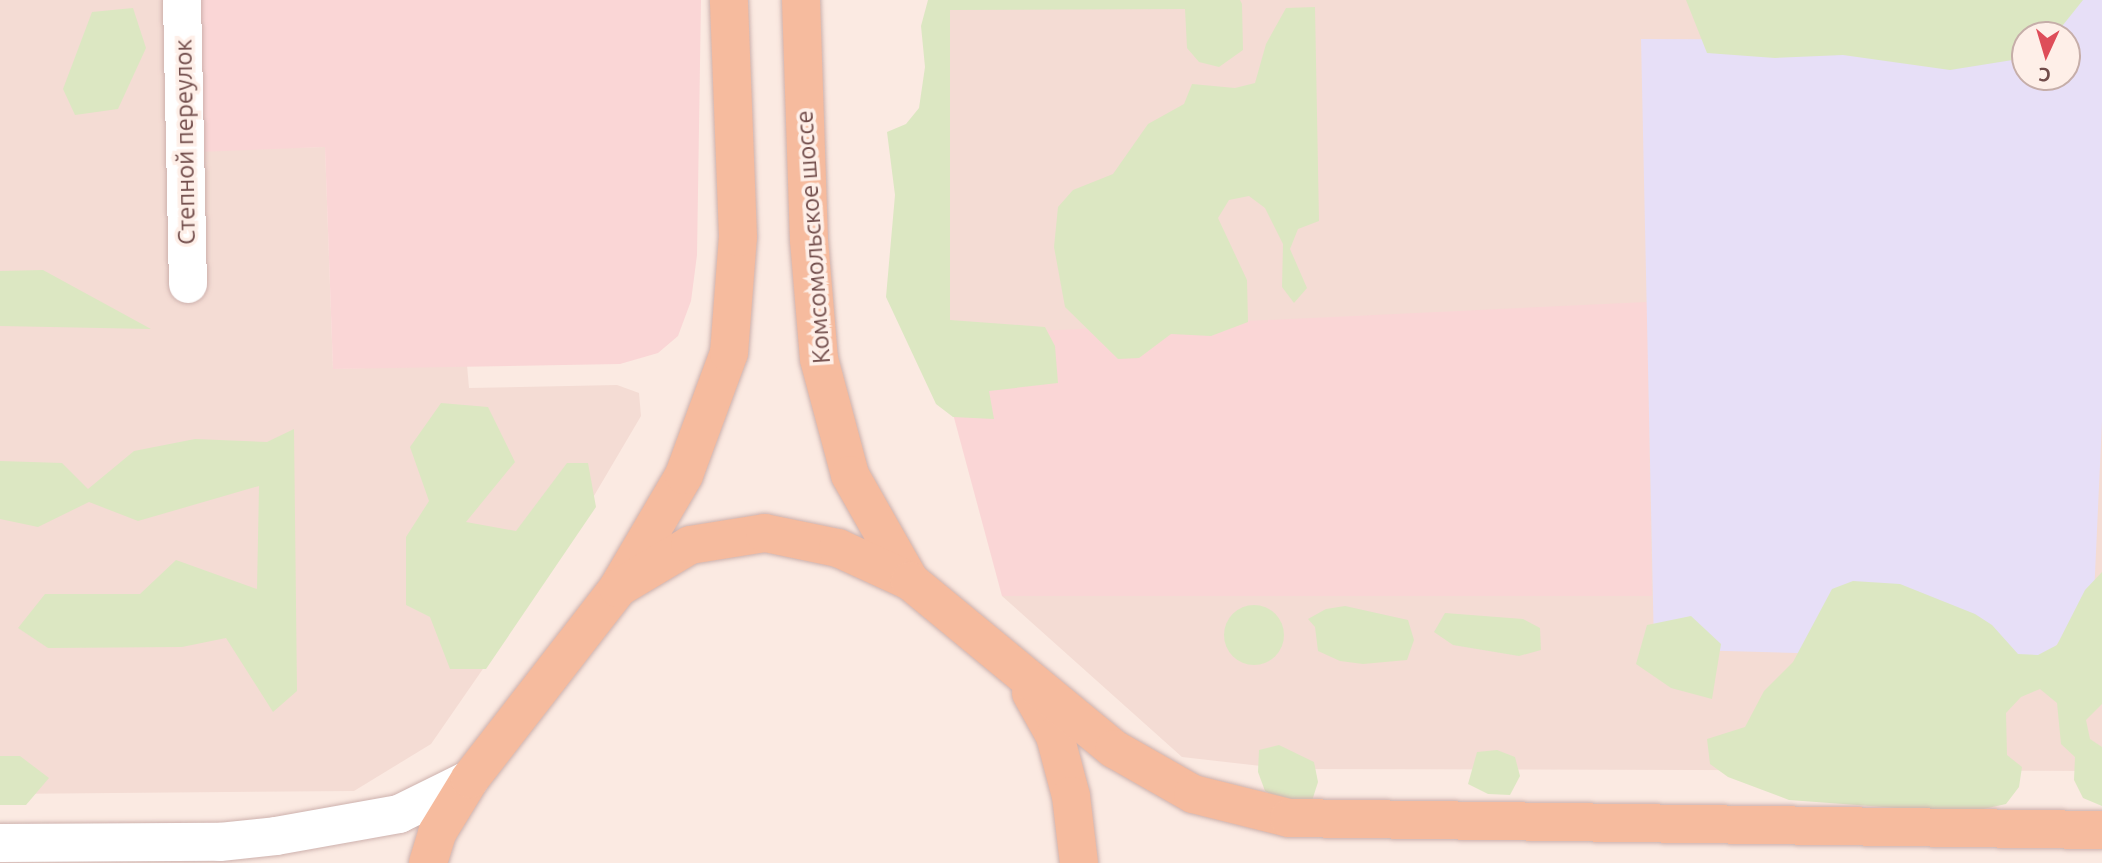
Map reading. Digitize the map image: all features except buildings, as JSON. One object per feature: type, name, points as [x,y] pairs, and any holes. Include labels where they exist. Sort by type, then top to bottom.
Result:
[{"type":"main road","name":"Степной переулок","points":[[182,0],[188,284]]},
{"type":"main road","points":[[428,863],[437,833],[471,779],[618,588],[684,475],[729,353],[738,237],[729,0]]},
{"type":"main road","name":"Комсомольское шоссе","points":[[801,0],[809,240],[819,359],[850,475],[910,581]]},
{"type":"main road","points":[[618,588],[690,545],[765,534],[838,548],[910,581],[964,622],[1021,676],[1114,749],[1193,794],[1289,818],[2102,830]]},
{"type":"main road","points":[[1021,676],[1055,736],[1071,796],[1079,863]]},
{"type":"main road","points":[[0,843],[220,842],[276,836],[399,814],[471,779]]},
{"type":"shaded area","points":[[0,0],[163,0],[166,151],[325,147],[333,369],[467,365],[469,388],[617,385],[639,393],[641,416],[545,579],[431,744],[354,791],[0,794]]},
{"type":"shaded area","points":[[197,0],[701,0],[697,255],[691,301],[678,336],[658,353],[620,364],[333,369],[325,147],[198,152]]},
{"type":"shaded area","points":[[951,0],[2102,0],[2102,771],[1287,769],[1182,757],[1002,596],[1651,596],[932,336],[941,8]]},
{"type":"shaded area","points":[[1999,0],[2102,0],[2102,421],[2094,596],[2045,660],[1654,649],[1641,39],[1998,40]]},
{"type":"shaded area","points":[[1647,302],[1652,596],[1002,596],[932,336]]},
{"type":"green space","points":[[928,0],[1240,0],[1242,4],[1243,50],[1219,67],[1199,62],[1187,48],[1185,9],[950,10],[950,320],[1045,327],[1055,346],[1058,383],[989,391],[994,419],[953,417],[936,404],[886,297],[895,195],[887,132],[906,124],[919,108],[925,67],[921,26]]},
{"type":"green space","points":[[1686,0],[2083,0],[2066,21],[2011,21],[2011,60],[1950,70],[1843,55],[1775,58],[1707,53]]},
{"type":"green space","points":[[1315,7],[1319,221],[1298,229],[1290,249],[1307,288],[1294,303],[1282,287],[1283,244],[1265,208],[1249,196],[1229,200],[1218,218],[1247,280],[1248,322],[1211,336],[1171,334],[1139,358],[1118,359],[1065,307],[1054,247],[1058,207],[1073,190],[1113,174],[1148,124],[1184,104],[1192,84],[1235,88],[1255,83],[1266,44],[1286,8]]},
{"type":"green space","points":[[133,8],[146,48],[118,109],[75,115],[63,89],[92,12]]},
{"type":"green space","points":[[43,270],[151,329],[0,326],[0,271]]},
{"type":"green space","points":[[441,403],[488,407],[515,462],[466,522],[516,531],[567,463],[588,463],[596,507],[486,669],[450,669],[430,617],[406,605],[406,537],[429,501],[410,447]]},
{"type":"green space","points":[[294,429],[297,691],[273,712],[226,638],[182,647],[48,648],[18,628],[45,594],[140,594],[176,560],[257,589],[259,486],[138,521],[89,502],[38,527],[0,519],[0,461],[62,463],[88,489],[134,451],[195,439],[267,442]]},
{"type":"green space","points":[[2102,572],[2102,704],[2086,720],[2090,739],[2102,747],[2102,806],[2083,798],[2074,780],[2075,757],[2061,744],[2057,703],[2040,689],[2021,697],[2006,713],[2007,755],[2022,767],[2019,787],[2006,804],[1965,813],[1789,800],[1728,777],[1710,764],[1707,739],[1745,727],[1764,691],[1793,662],[1832,589],[1853,581],[1900,584],[1975,614],[1992,625],[2018,654],[2038,655],[2057,645],[2085,590]]},
{"type":"green space","points":[[1254,605],[1275,614],[1284,635],[1275,656],[1254,665],[1233,656],[1224,635],[1233,614]]},
{"type":"green space","points":[[1345,606],[1408,620],[1414,640],[1407,660],[1363,664],[1340,661],[1318,651],[1315,627],[1308,619],[1326,609]]},
{"type":"green space","points":[[1445,613],[1523,619],[1540,628],[1541,650],[1519,656],[1453,645],[1434,632]]},
{"type":"green space","points":[[1691,616],[1721,644],[1712,699],[1671,688],[1636,664],[1647,625]]},
{"type":"green space","points":[[1279,745],[1314,762],[1318,782],[1311,804],[1285,801],[1265,791],[1258,772],[1259,750]]},
{"type":"green space","points":[[1497,750],[1515,757],[1520,776],[1510,795],[1488,794],[1468,784],[1477,752]]},
{"type":"green space","points":[[0,756],[20,756],[49,778],[26,805],[0,805]]}]
